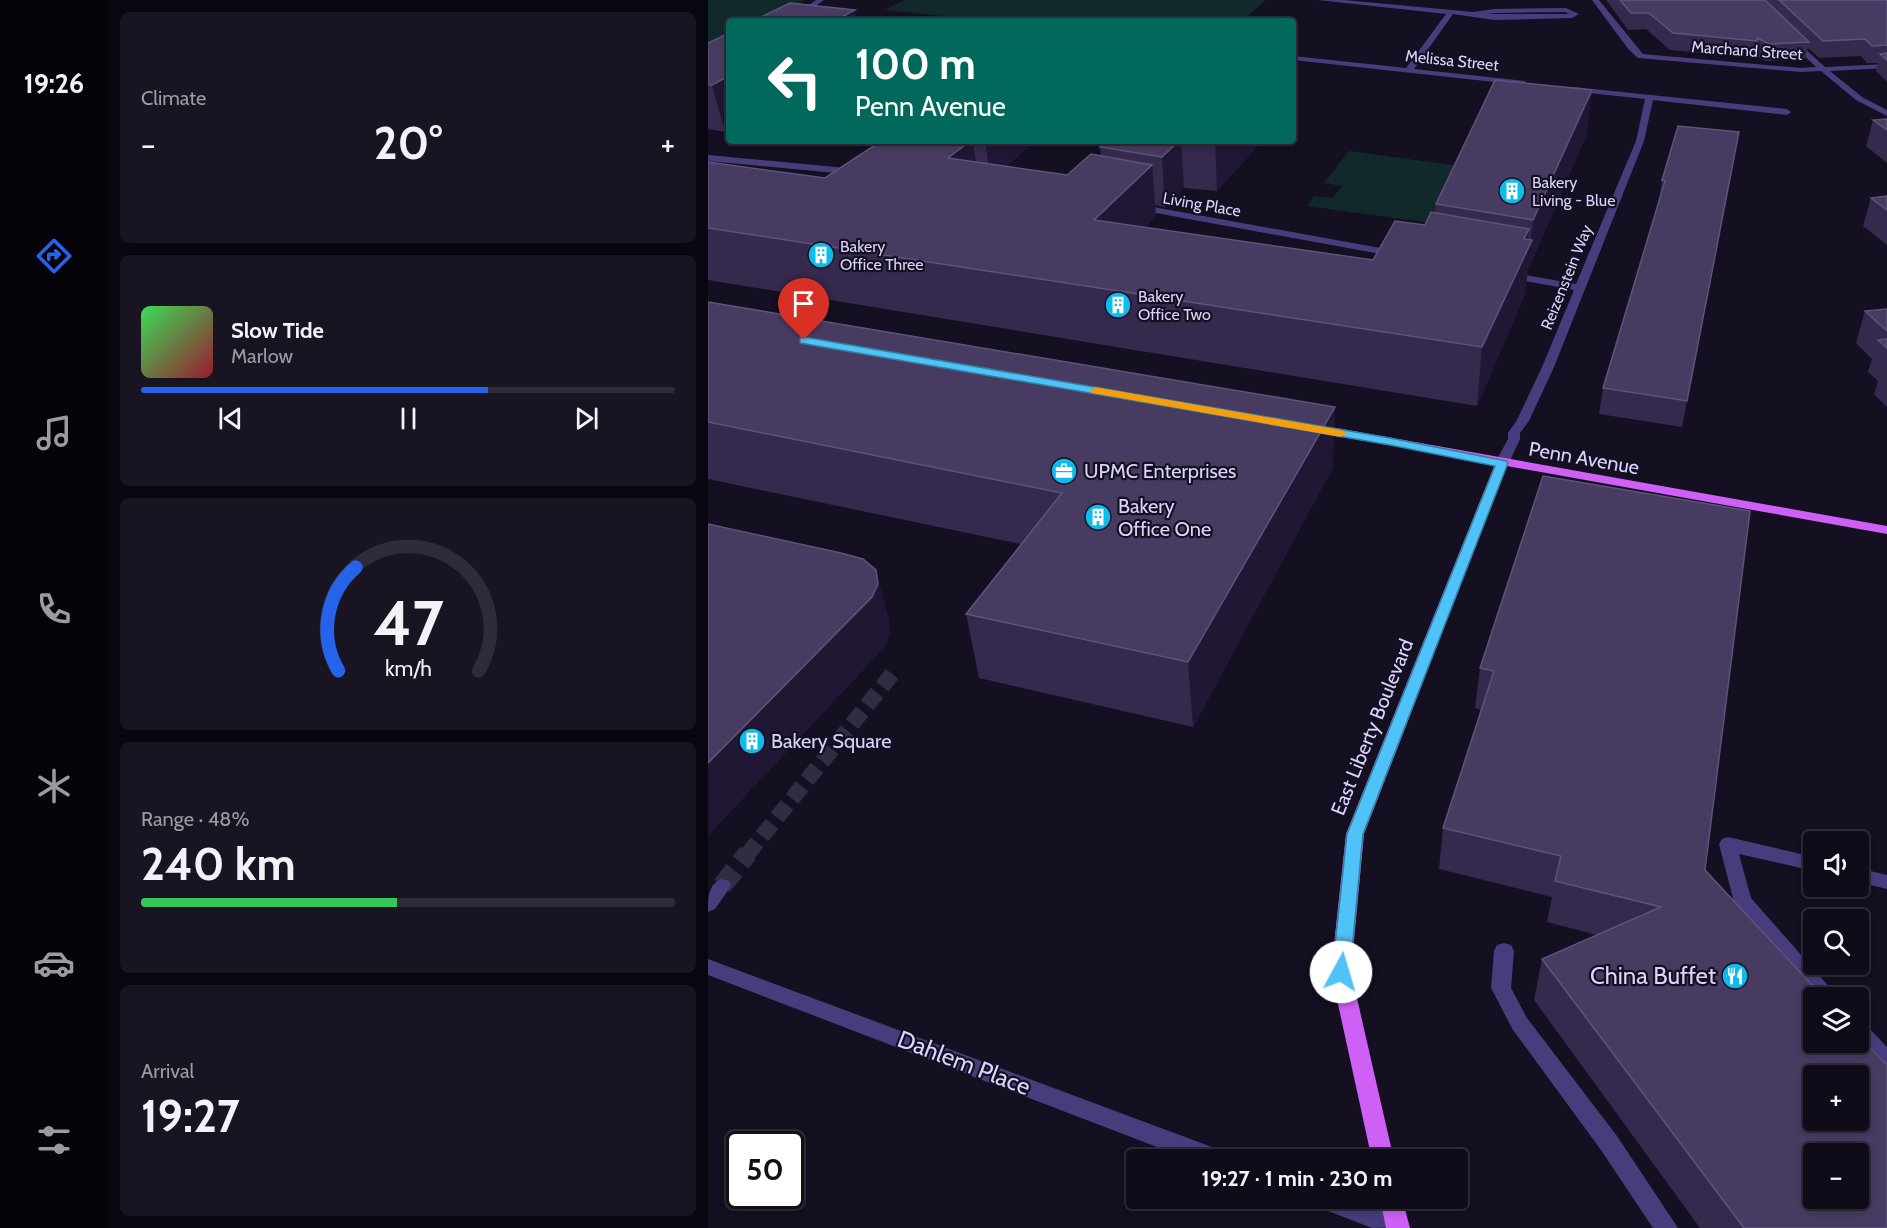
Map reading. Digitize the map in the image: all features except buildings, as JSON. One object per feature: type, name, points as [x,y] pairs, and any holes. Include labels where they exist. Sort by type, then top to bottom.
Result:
[{"type":"main road","name":"Penn Avenue","points":[[1297,425],[1887,530]]},
{"type":"main road","name":"East Liberty Boulevard","points":[[1381,1149],[1341,972],[1355,834],[1502,463]]},
{"type":"main road","points":[[1394,1209],[1398,1228]]},
{"type":"street","points":[[795,18],[821,0]]},
{"type":"street","points":[[1321,0],[1473,14],[1494,18],[1572,16],[1575,14],[1566,10],[1495,11],[1473,14]]},
{"type":"street","name":"Marchand Street","points":[[1595,0],[1632,48],[1641,56],[1801,70],[1887,66]]},
{"type":"street","points":[[1409,70],[1450,13]]},
{"type":"street","points":[[1786,33],[1821,69],[1861,102],[1887,113]]},
{"type":"street","name":"Melissa Street","points":[[1296,58],[1527,83]]},
{"type":"street","points":[[1562,87],[1787,112]]},
{"type":"street","name":"Reizenstein Way","points":[[1502,463],[1514,439],[1514,433],[1523,421],[1548,367],[1640,141],[1649,98]]},
{"type":"street","points":[[708,158],[873,173]]},
{"type":"street","name":"Living Place","points":[[1130,206],[1407,256]]},
{"type":"street","points":[[1499,273],[1580,288]]},
{"type":"street","points":[[1803,861],[1728,844],[1742,901],[1819,987]]},
{"type":"street","points":[[1869,878],[1887,882]]},
{"type":"street","points":[[708,904],[722,886]]},
{"type":"street","points":[[1504,951],[1501,988],[1520,1024],[1609,1143],[1666,1228]]},
{"type":"street","name":"Dahlem Place","points":[[708,967],[1191,1149]]},
{"type":"street","points":[[1869,1042],[1887,1061]]},
{"type":"street","points":[[1350,1209],[1398,1228]]},
{"type":"green space","points":[[708,0],[805,0],[775,18],[726,18],[726,47],[708,57]]},
{"type":"green space","points":[[904,0],[1266,0],[1245,18],[961,18],[885,10]]},
{"type":"green space","points":[[1349,151],[1468,167],[1432,223],[1307,206],[1314,196],[1332,198],[1342,186],[1324,183]]},
{"type":"tunnel","points":[[747,855],[897,668]]},
{"type":"tunnel","points":[[722,886],[748,853]]},
{"type":"slow traffic","points":[[1095,391],[1341,433]]},
{"type":"place","name":"Bakery Living - Blue","points":[[1512,191]]},
{"type":"place","name":"Bakery Office Three","points":[[821,255]]},
{"type":"place","name":"Bakery Office Two","points":[[1118,305]]},
{"type":"place","name":"UPMC Enterprises","points":[[1064,471]]},
{"type":"place","name":"Bakery Office One","points":[[1098,517]]},
{"type":"place","name":"Bakery Square","points":[[752,741]]},
{"type":"place","name":"China Buffet","points":[[1735,976]]},
{"type":"route","points":[[804,340],[1390,441],[1502,463],[1355,834],[1341,972]]}]
